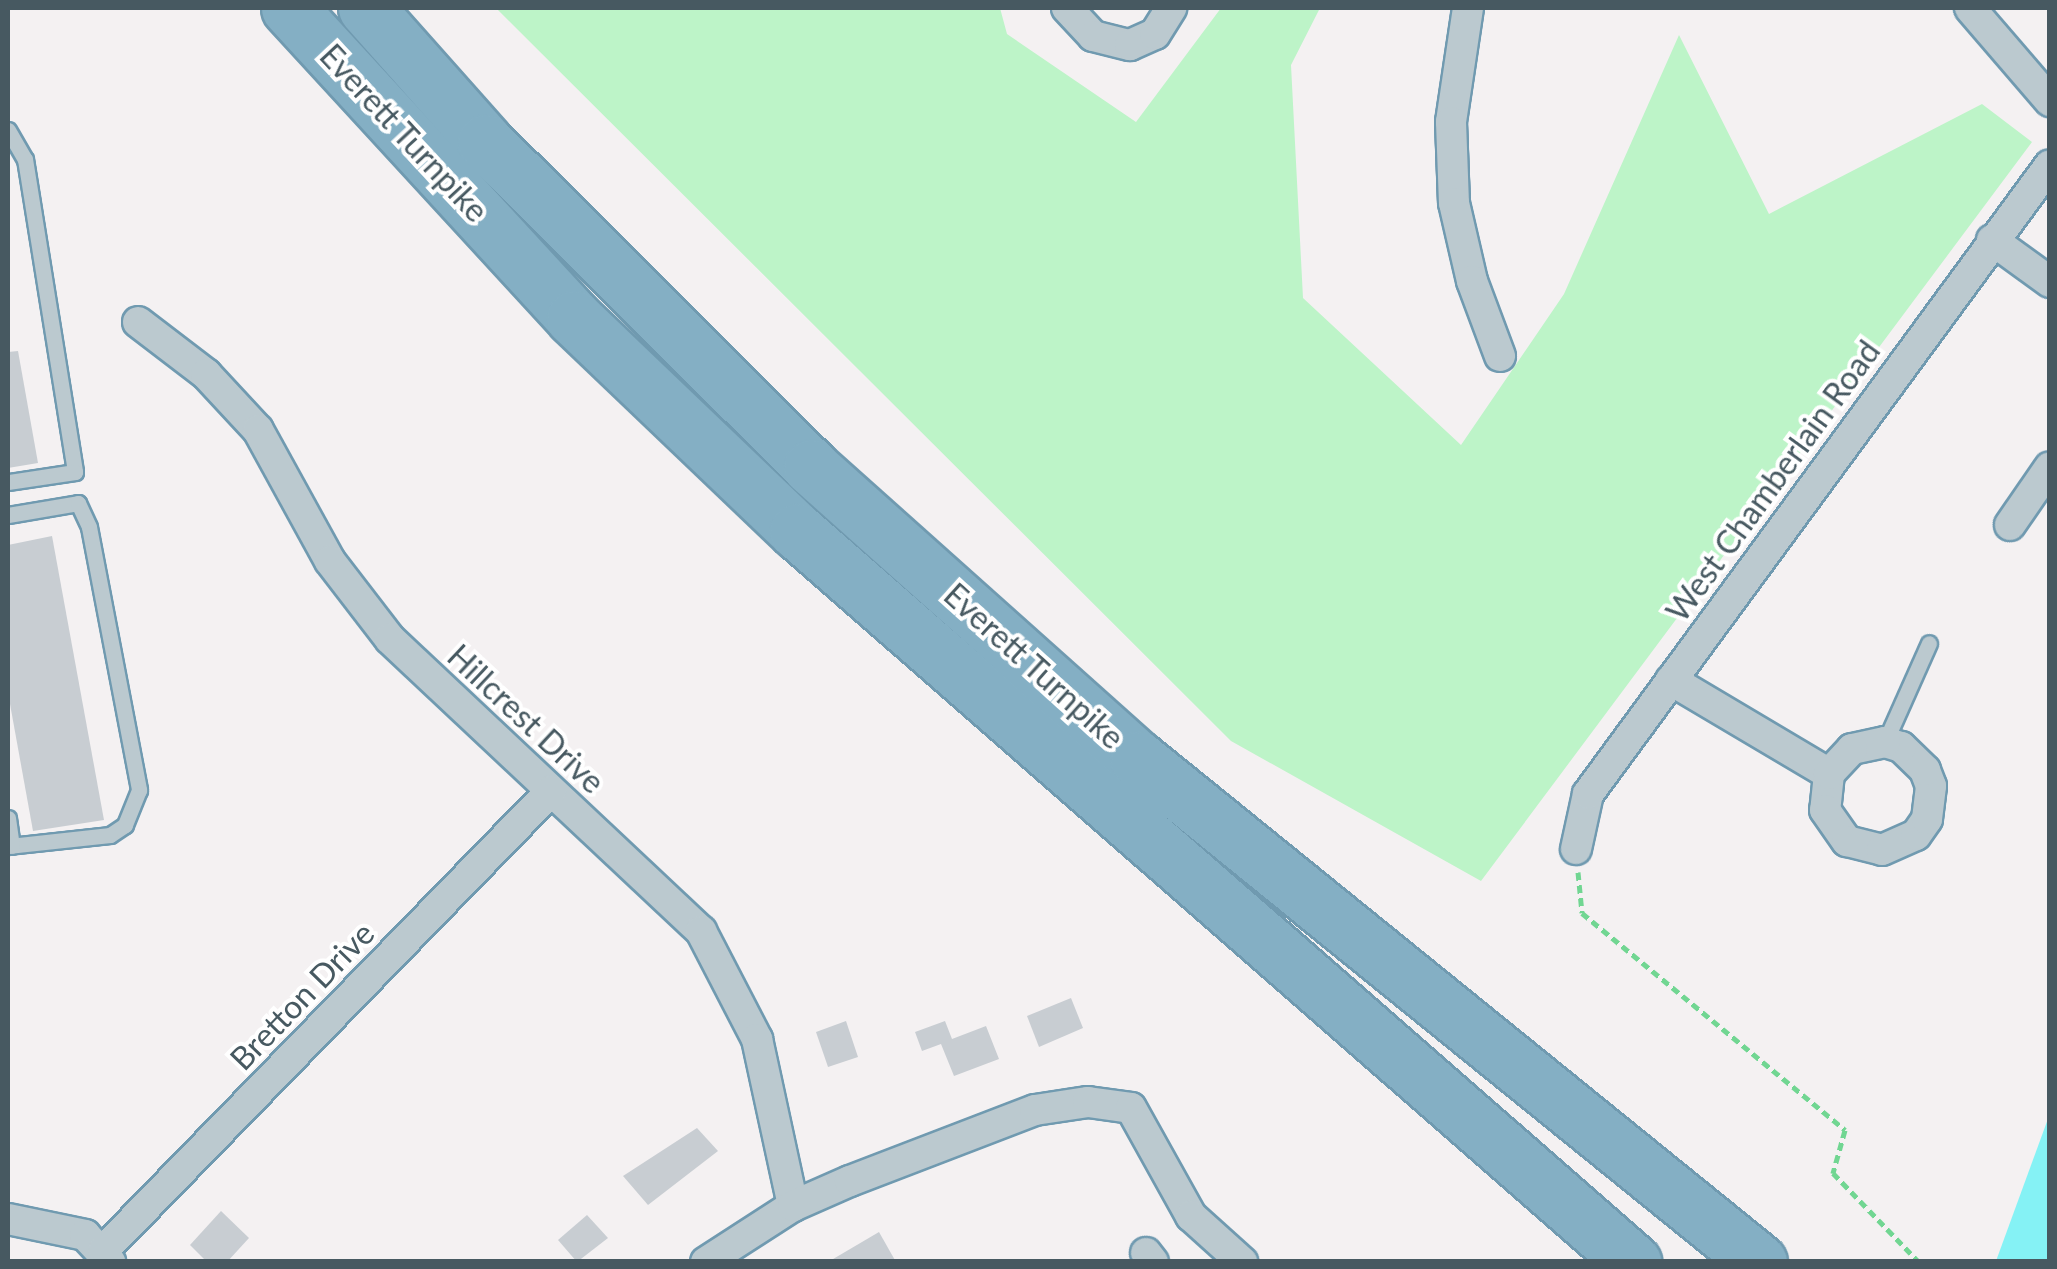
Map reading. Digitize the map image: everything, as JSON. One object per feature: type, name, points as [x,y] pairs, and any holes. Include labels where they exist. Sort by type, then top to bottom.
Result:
[{"type":"highway","name":"Everett Turnpike","points":[[289,8],[574,318],[782,518],[1634,1262]]},
{"type":"highway","name":"Everett Turnpike","points":[[366,8],[485,142],[811,467],[1138,759],[1759,1262]]},
{"type":"street","points":[[1067,8],[1093,36],[1130,45],[1156,34],[1171,8]]},
{"type":"street","points":[[1468,8],[1451,122],[1454,203],[1468,268],[1500,356]]},
{"type":"street","points":[[1970,8],[2050,102]]},
{"type":"street","name":"West Chamberlain Road","points":[[1576,850],[1588,794],[2050,165]]},
{"type":"street","points":[[1992,240],[2050,282]]},
{"type":"street","name":"Hillcrest Drive","points":[[138,322],[206,374],[258,430],[330,561],[368,616],[681,910],[718,957],[757,1039],[793,1206]]},
{"type":"street","points":[[2010,525],[2050,467]]},
{"type":"street","points":[[1671,680],[1829,774]]},
{"type":"street","points":[[1884,742],[1915,756],[1931,786],[1927,819],[1900,845],[1882,850],[1846,841],[1825,810],[1829,774],[1852,749],[1884,742]]},
{"type":"street","name":"Bretton Drive","points":[[107,1256],[551,791]]},
{"type":"street","points":[[706,1262],[793,1206],[1036,1110],[1088,1102],[1131,1108],[1192,1216],[1242,1262]]},
{"type":"street","points":[[8,1219],[64,1226],[107,1256]]},
{"type":"lane","points":[[8,130],[25,159],[78,504],[89,527],[139,790],[125,825],[110,834],[10,846],[8,818]]},
{"type":"lane","points":[[8,482],[74,472]]},
{"type":"lane","points":[[8,515],[78,504]]},
{"type":"lane","points":[[1884,742],[1929,643]]},
{"type":"path","points":[[1576,850],[1582,913],[1845,1130],[1833,1173],[1918,1262]]},
{"type":"green space","points":[[496,8],[1000,8],[1007,34],[1136,122],[1221,8],[1320,8],[1291,65],[1303,298],[1461,445],[1564,294],[1679,35],[1769,214],[1982,104],[2032,142],[1481,881],[1231,741]]},
{"type":"water","points":[[2049,1116],[2049,1261],[1996,1261]]},
{"type":"building","points":[[18,351],[38,463],[8,468],[8,352]]},
{"type":"building","points":[[52,536],[104,820],[33,831],[8,693],[8,545]]},
{"type":"building","points":[[1071,998],[1083,1028],[1039,1047],[1027,1016]]},
{"type":"building","points":[[846,1021],[858,1057],[828,1067],[816,1032]]},
{"type":"building","points":[[945,1021],[952,1039],[986,1026],[999,1059],[954,1076],[941,1044],[922,1051],[915,1032]]},
{"type":"building","points":[[697,1128],[718,1151],[648,1205],[623,1176]]},
{"type":"building","points":[[221,1211],[249,1238],[227,1262],[207,1262],[190,1245]]},
{"type":"building","points":[[587,1215],[608,1238],[577,1262],[558,1240]]},
{"type":"building","points":[[879,1232],[896,1262],[828,1262]]}]
